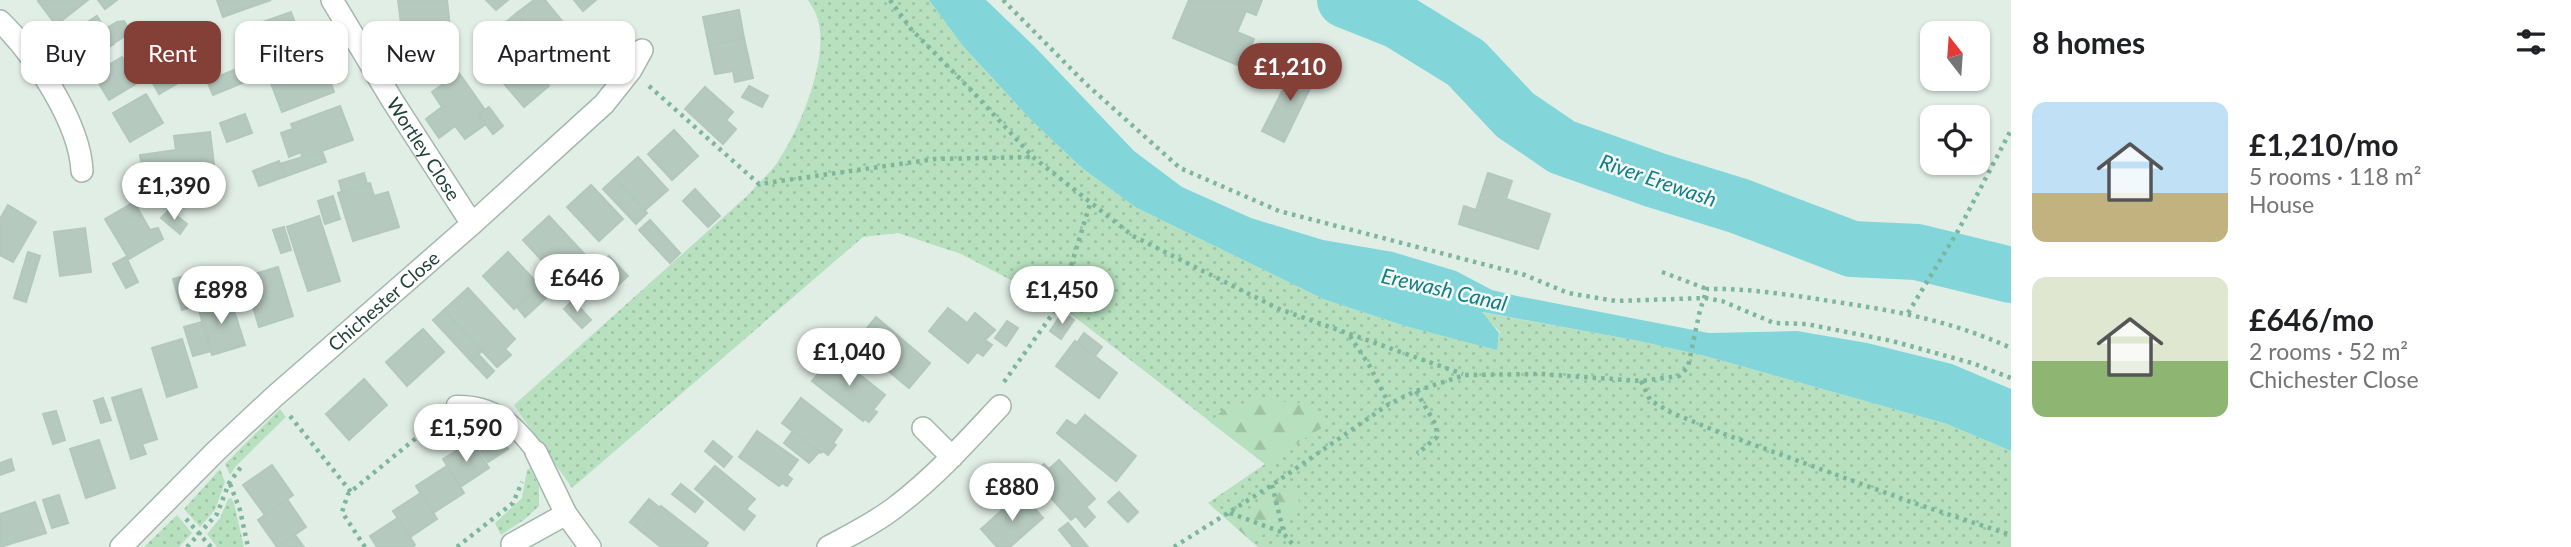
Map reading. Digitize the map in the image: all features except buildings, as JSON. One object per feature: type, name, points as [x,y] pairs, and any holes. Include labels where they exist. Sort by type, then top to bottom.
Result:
[{"type":"street","name":"Wortley Close","points":[[332,0],[392,100],[472,224]]},
{"type":"street","points":[[0,21],[12,32],[32,60],[71,124],[82,158],[82,171]]},
{"type":"street","name":"Chichester Close","points":[[635,63],[642,50]]},
{"type":"street","name":"Chichester Close","points":[[121,547],[275,396],[472,224],[604,104],[620,84]]},
{"type":"street","points":[[828,547],[898,505],[952,457],[1000,406]]},
{"type":"street","points":[[923,428],[952,457]]},
{"type":"street","points":[[536,452],[566,514],[590,547]]},
{"type":"street","points":[[512,544],[566,514]]},
{"type":"lane","points":[[456,405],[474,405],[511,422],[536,452]]},
{"type":"path","points":[[890,0],[911,29],[1033,157],[1133,236],[1279,309],[1465,375]]},
{"type":"path","points":[[1003,0],[1086,84],[1180,168],[1279,211],[1525,275],[1568,293],[1616,301],[1705,298],[1722,301],[1774,323],[1806,324],[1892,341],[1972,363],[2011,378]]},
{"type":"path","points":[[635,74],[759,184],[935,159],[1033,157]]},
{"type":"path","points":[[1908,313],[1958,230],[2011,130]]},
{"type":"path","points":[[1000,406],[1001,386],[1059,305],[1090,204]]},
{"type":"path","points":[[1662,272],[1707,289],[1786,294],[1908,313],[1941,321],[2011,348]]},
{"type":"path","points":[[1174,547],[1272,485],[1390,404],[1416,391],[1465,375],[1540,374],[1641,382],[1679,376],[1688,367],[1707,289]]},
{"type":"path","points":[[1350,336],[1390,404]]},
{"type":"path","points":[[1641,382],[1650,400],[1670,412],[1911,502],[2011,535]]},
{"type":"path","points":[[1416,391],[1436,425],[1437,437],[1417,454]]},
{"type":"path","points":[[275,396],[351,492]]},
{"type":"path","points":[[365,547],[342,512],[348,494],[456,405]]},
{"type":"path","points":[[284,426],[292,418]]},
{"type":"path","points":[[216,451],[240,510],[248,547]]},
{"type":"path","points":[[457,547],[513,503],[520,490],[525,469],[536,452]]},
{"type":"path","points":[[187,547],[218,514],[229,483],[250,458]]},
{"type":"path","points":[[1272,485],[1284,534],[1295,547]]},
{"type":"path","points":[[167,500],[211,547]]},
{"type":"path","points":[[1229,513],[1284,534]]},
{"type":"green space","points":[[808,0],[929,0],[962,45],[1031,120],[1082,168],[1135,207],[1323,299],[1405,326],[1496,349],[1500,332],[1480,312],[1639,341],[1705,356],[1947,424],[2011,451],[2011,547],[1258,547],[1208,503],[1265,464],[1059,305],[961,254],[898,233],[863,237],[572,488],[514,405],[748,195],[777,163],[805,108],[817,68],[820,30],[816,14]]},
{"type":"green space","points":[[1255,400],[1301,403],[1331,422],[1265,464],[1210,422],[1224,409]]},
{"type":"green space","points":[[280,409],[286,417],[230,475],[225,464]]},
{"type":"green space","points":[[530,468],[539,486],[539,506],[501,535],[495,523],[522,498],[527,470]]},
{"type":"green space","points":[[220,469],[225,482],[215,510],[200,527],[184,509]]},
{"type":"green space","points":[[1293,489],[1299,501],[1296,508],[1253,543],[1229,521],[1280,490]]},
{"type":"green space","points":[[231,498],[244,547],[217,547],[207,534]]},
{"type":"green space","points":[[177,515],[192,533],[179,547],[144,547]]},
{"type":"water","name":"Erewash Canal","points":[[929,0],[986,0],[1134,151],[1182,187],[1251,218],[1323,240],[1393,252],[1456,271],[1492,290],[1517,296],[1709,333],[1797,331],[1867,343],[1952,364],[2011,389],[2011,451],[1947,424],[1705,356],[1639,341],[1482,312],[1499,333],[1497,350],[1405,326],[1323,299],[1135,207],[1082,168],[1031,120],[962,45]]},
{"type":"waterway","name":"River Erewash","points":[[1345,0],[1398,21],[1466,63],[1515,115],[1562,147],[1739,206],[1852,249],[1917,252],[2011,275]]}]
